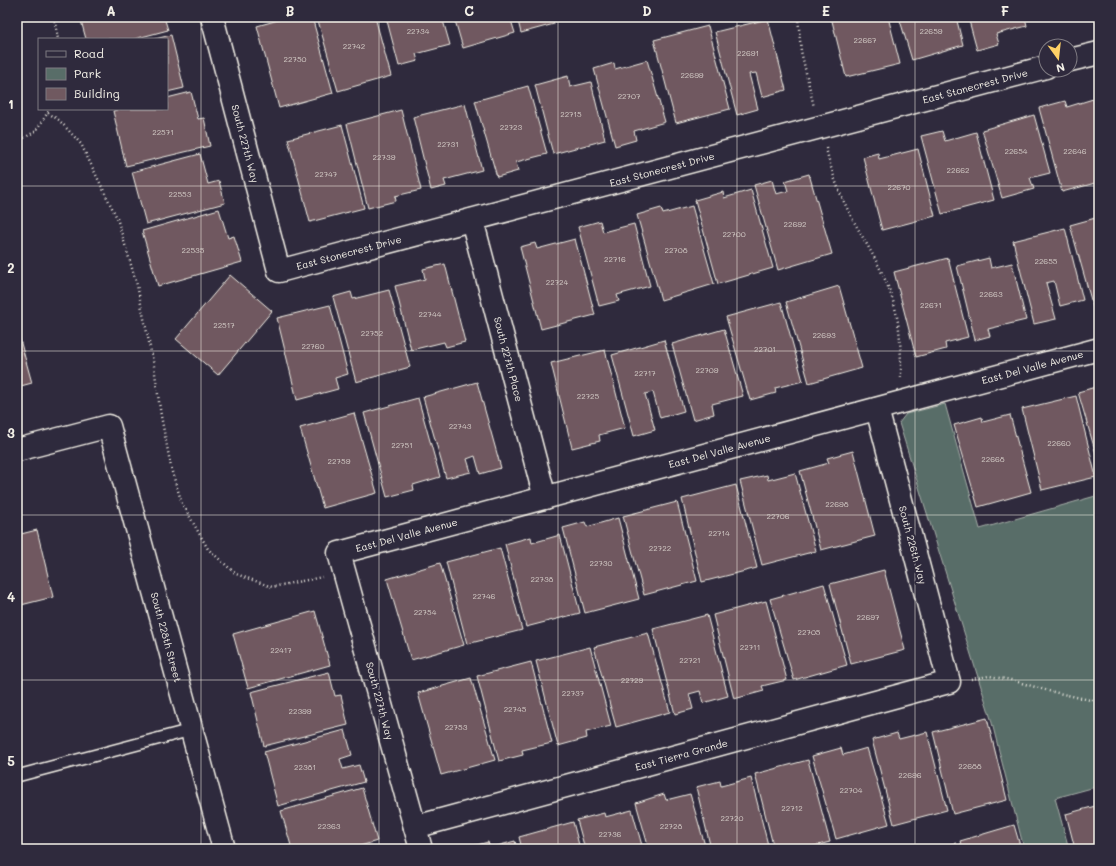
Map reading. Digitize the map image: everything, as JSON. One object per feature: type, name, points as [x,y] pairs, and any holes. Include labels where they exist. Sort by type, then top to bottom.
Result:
[{"type":"street","name":"South 227th Way","points":[[212,17],[278,271]]},
{"type":"street","points":[[1078,58],[1099,53]]},
{"type":"street","name":"East Stonecrest Drive","points":[[278,271],[1038,69]]},
{"type":"street","name":"South 227th Place","points":[[472,220],[545,498]]},
{"type":"street","name":"East Del Valle Avenue","points":[[341,562],[545,498],[1099,349]]},
{"type":"street","name":"South 226th Way","points":[[877,409],[949,682]]},
{"type":"street","name":"South 228th Street","points":[[17,450],[109,426],[224,849]]},
{"type":"street","name":"South 227th Way","points":[[341,562],[421,849]]},
{"type":"street","name":"East Tierra Grande","points":[[414,827],[949,682]]},
{"type":"lane","points":[[17,776],[191,730]]},
{"type":"path","points":[[54,17],[58,38]]},
{"type":"path","points":[[798,17],[801,52],[833,176],[850,214],[878,263],[893,301],[900,338],[900,403]]},
{"type":"path","points":[[17,142],[36,131],[50,110]]},
{"type":"path","points":[[48,113],[59,120],[81,144],[117,218],[138,293],[154,366],[161,416],[172,472],[182,503],[208,549],[236,574],[272,587],[313,580],[341,562]]},
{"type":"path","points":[[949,682],[989,676],[1090,700],[1099,700]]},
{"type":"green space","points":[[945,404],[980,529],[1099,495],[1099,786],[1055,798],[1069,849],[1024,849],[991,719],[899,423],[906,414]]},
{"type":"building","points":[[80,17],[164,17],[168,30],[138,38],[86,38]]},
{"type":"building","points":[[289,17],[312,17],[333,93],[279,108],[257,26]]},
{"type":"building","points":[[317,17],[375,17],[391,76],[338,91]]},
{"type":"building","points":[[386,17],[442,17],[450,45],[416,54],[418,61],[399,66]]},
{"type":"building","points":[[454,17],[510,17],[515,33],[463,48]]},
{"type":"building","points":[[517,17],[552,17],[554,24],[521,33]]},
{"type":"building","points":[[831,17],[888,17],[900,64],[846,77]]},
{"type":"building","points":[[899,17],[956,17],[963,45],[912,60]]},
{"type":"building","points":[[968,17],[1025,17],[1027,26],[996,34],[999,44],[977,50]]},
{"type":"building","points":[[768,19],[786,90],[762,97],[756,73],[749,74],[758,109],[737,115],[715,32]]},
{"type":"building","points":[[708,26],[730,109],[676,123],[654,40]]},
{"type":"building","points":[[171,35],[184,88],[168,92],[168,38],[159,38]]},
{"type":"building","points":[[647,60],[665,122],[634,131],[636,140],[615,146],[594,69],[614,63],[615,69]]},
{"type":"building","points":[[568,76],[570,87],[591,82],[605,140],[553,154],[535,85]]},
{"type":"building","points":[[528,86],[547,154],[516,162],[518,171],[497,177],[475,101]]},
{"type":"building","points":[[191,92],[198,119],[204,118],[210,146],[126,166],[113,111],[168,110],[168,98]]},
{"type":"building","points":[[1093,99],[1099,120],[1099,182],[1062,192],[1039,108],[1065,101],[1067,107]]},
{"type":"building","points":[[465,104],[482,170],[444,180],[446,186],[431,190],[413,117]]},
{"type":"building","points":[[401,110],[421,190],[395,196],[396,201],[368,208],[347,124]]},
{"type":"building","points":[[1034,115],[1050,173],[1030,178],[1034,189],[1002,198],[982,130]]},
{"type":"building","points":[[342,125],[364,208],[310,222],[288,139]]},
{"type":"building","points":[[942,131],[945,141],[976,132],[994,200],[942,214],[921,136]]},
{"type":"building","points":[[918,149],[935,216],[882,230],[863,157],[878,153],[879,159]]},
{"type":"building","points":[[200,154],[208,184],[219,181],[225,203],[146,224],[132,172]]},
{"type":"building","points":[[809,174],[832,254],[778,270],[754,185],[772,180],[776,194],[788,191],[785,181]]},
{"type":"building","points":[[751,190],[773,268],[718,284],[695,200],[723,192],[724,198]]},
{"type":"building","points":[[692,206],[714,284],[661,300],[637,215],[661,208],[663,214]]},
{"type":"building","points":[[219,209],[228,238],[234,236],[242,262],[158,286],[142,231]]},
{"type":"building","points":[[1099,217],[1099,306],[1093,307],[1070,225]]},
{"type":"building","points":[[600,221],[603,232],[634,224],[650,286],[617,295],[619,301],[599,306],[578,227]]},
{"type":"building","points":[[1065,228],[1083,300],[1060,306],[1054,281],[1046,283],[1056,319],[1034,324],[1013,241]]},
{"type":"building","points":[[575,239],[595,315],[541,329],[520,247],[535,243],[537,249]]},
{"type":"building","points":[[948,258],[968,337],[945,343],[946,349],[916,357],[894,272]]},
{"type":"building","points":[[989,258],[991,268],[1012,263],[1026,320],[988,329],[990,336],[975,340],[957,266]]},
{"type":"building","points":[[445,264],[465,342],[446,347],[444,342],[411,350],[395,286],[425,279],[423,269]]},
{"type":"building","points":[[230,275],[272,311],[218,375],[176,339]]},
{"type":"building","points":[[839,286],[862,368],[809,383],[786,302]]},
{"type":"building","points":[[389,290],[410,367],[356,382],[333,297],[351,292],[353,299]]},
{"type":"building","points":[[781,302],[803,381],[775,388],[776,393],[750,400],[726,317]]},
{"type":"building","points":[[330,305],[348,374],[335,378],[338,389],[297,400],[277,318]]},
{"type":"building","points":[[17,329],[32,383],[17,387]]},
{"type":"building","points":[[724,329],[743,396],[712,404],[714,414],[693,420],[672,344]]},
{"type":"building","points":[[664,340],[684,411],[660,418],[653,392],[645,394],[655,430],[634,436],[612,355]]},
{"type":"building","points":[[605,350],[625,428],[599,435],[600,441],[572,448],[551,363]]},
{"type":"building","points":[[477,382],[501,468],[480,474],[475,456],[467,459],[471,472],[446,478],[423,397]]},
{"type":"building","points":[[1099,386],[1099,464],[1078,392]]},
{"type":"building","points":[[1076,396],[1096,477],[1042,490],[1022,409]]},
{"type":"building","points":[[418,398],[440,477],[413,485],[414,490],[387,497],[364,413]]},
{"type":"building","points":[[354,413],[377,493],[323,508],[300,428]]},
{"type":"building","points":[[1010,415],[1031,492],[978,507],[954,425],[982,417],[983,422]]},
{"type":"building","points":[[853,451],[875,536],[821,550],[800,471],[829,463],[827,458]]},
{"type":"building","points":[[795,473],[816,551],[762,565],[740,481],[767,475],[768,480]]},
{"type":"building","points":[[736,485],[757,568],[702,582],[682,499]]},
{"type":"building","points":[[677,502],[697,581],[644,595],[623,516]]},
{"type":"building","points":[[618,518],[639,599],[585,613],[563,528],[585,522],[587,527]]},
{"type":"building","points":[[37,530],[53,597],[17,606],[17,535]]},
{"type":"building","points":[[560,535],[580,613],[526,627],[505,544],[531,537],[532,543]]},
{"type":"building","points":[[500,548],[522,630],[467,644],[446,562]]},
{"type":"building","points":[[440,563],[464,645],[411,660],[387,579]]},
{"type":"building","points":[[884,570],[905,650],[851,664],[830,584]]},
{"type":"building","points":[[824,584],[847,665],[794,680],[770,599]]},
{"type":"building","points":[[766,601],[787,680],[762,686],[764,691],[734,699],[713,615]]},
{"type":"building","points":[[315,611],[330,665],[248,688],[233,634]]},
{"type":"building","points":[[707,615],[728,696],[703,703],[700,691],[689,694],[693,709],[675,714],[653,629]]},
{"type":"building","points":[[648,633],[670,712],[616,727],[594,647]]},
{"type":"building","points":[[590,647],[611,726],[586,732],[587,738],[558,746],[536,661]]},
{"type":"building","points":[[531,662],[552,743],[522,750],[523,755],[499,761],[477,676]]},
{"type":"building","points":[[329,672],[335,696],[341,695],[348,725],[264,746],[251,692]]},
{"type":"building","points":[[471,678],[495,760],[441,775],[418,693]]},
{"type":"building","points":[[987,718],[1007,800],[953,814],[933,732]]},
{"type":"building","points":[[345,730],[352,755],[340,759],[343,769],[359,765],[364,782],[278,806],[264,752]]},
{"type":"building","points":[[927,732],[947,810],[894,824],[872,740],[897,733],[899,739]]},
{"type":"building","points":[[841,748],[843,755],[867,748],[889,824],[836,839],[812,756]]},
{"type":"building","points":[[808,760],[830,842],[803,849],[774,849],[755,774]]},
{"type":"building","points":[[751,778],[769,849],[711,849],[696,787],[720,781],[721,786]]},
{"type":"building","points":[[362,788],[377,841],[350,849],[292,849],[281,811]]},
{"type":"building","points":[[664,794],[666,800],[690,794],[706,849],[649,849],[636,803]]},
{"type":"building","points":[[1099,805],[1099,849],[1075,849],[1066,814]]},
{"type":"building","points":[[632,810],[643,849],[585,849],[577,820],[604,813],[605,817]]},
{"type":"building","points":[[573,822],[580,849],[522,849],[519,837]]},
{"type":"building","points":[[1014,825],[1021,849],[963,849],[960,841]]},
{"type":"building","points":[[515,841],[517,849],[462,849],[488,842],[490,848]]},
{"type":"building","points":[[956,843],[957,849],[933,849]]}]
